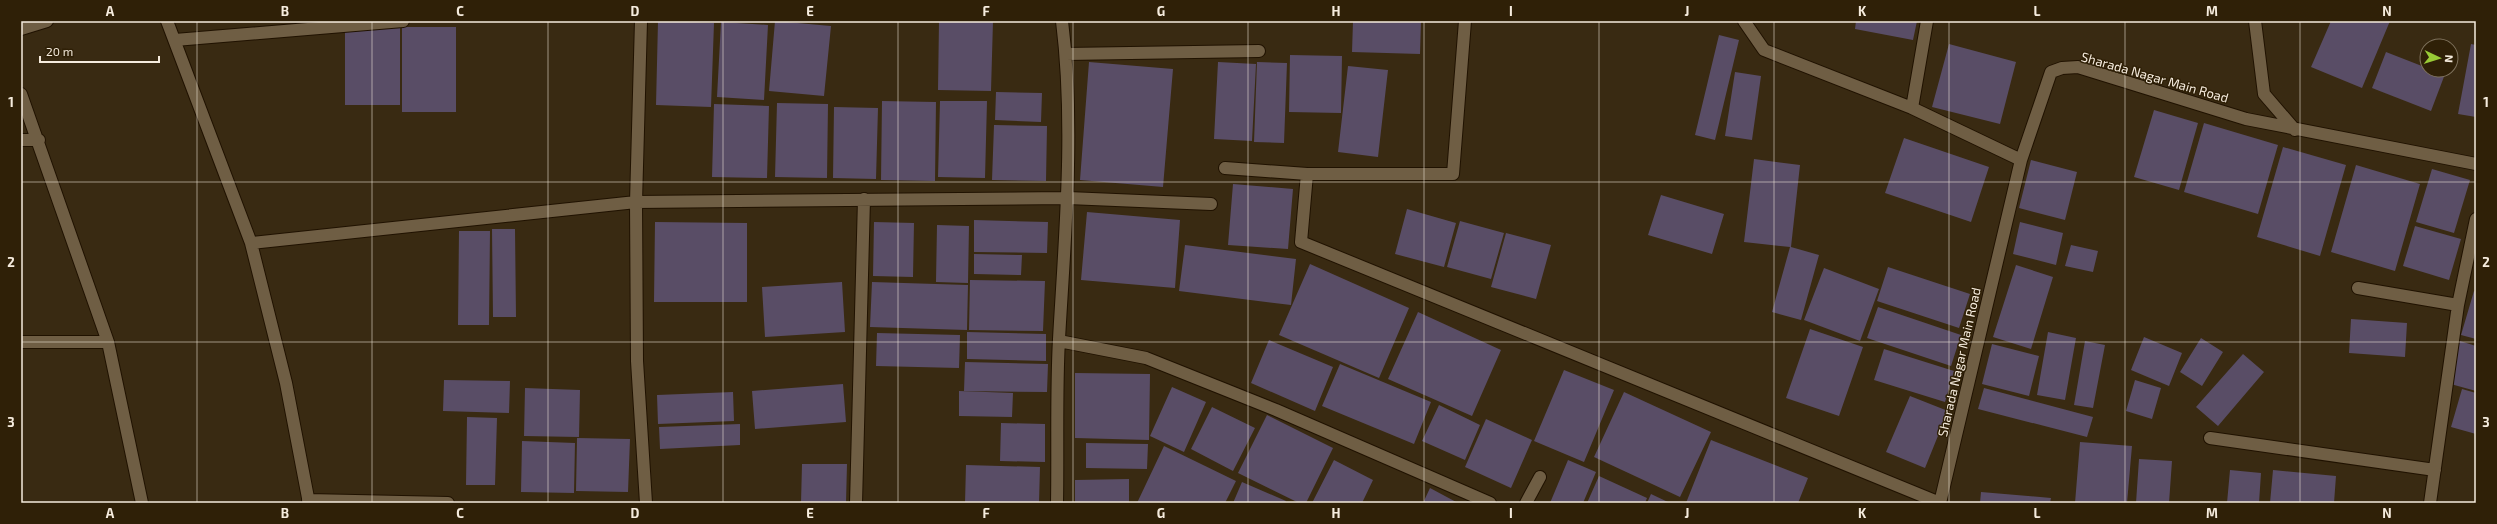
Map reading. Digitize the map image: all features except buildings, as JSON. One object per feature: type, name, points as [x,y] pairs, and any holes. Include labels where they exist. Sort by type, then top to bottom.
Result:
[{"type":"street","points":[[25,28],[47,21]]},
{"type":"street","points":[[167,21],[251,244],[286,383],[308,501],[448,503]]},
{"type":"street","points":[[175,40],[403,21]]},
{"type":"street","points":[[641,21],[636,202],[637,361],[646,503]]},
{"type":"street","points":[[1057,503],[1059,341],[1068,198],[1066,54],[1062,21]]},
{"type":"street","points":[[1225,168],[1307,174],[1453,174],[1465,21]]},
{"type":"street","points":[[1744,21],[1764,50],[1912,108],[2021,160]]},
{"type":"street","points":[[1912,108],[1927,21]]},
{"type":"street","points":[[2255,21],[2264,94],[2295,130]]},
{"type":"street","points":[[1066,54],[1259,50]]},
{"type":"street","name":"Sharada Nagar Main Road","points":[[1940,503],[2021,160],[2051,72],[2062,68],[2078,67],[2246,119],[2295,130],[2476,164]]},
{"type":"street","points":[[21,94],[108,342],[142,503]]},
{"type":"street","points":[[21,140],[38,140]]},
{"type":"street","points":[[1307,174],[1302,242],[1940,503]]},
{"type":"street","points":[[251,244],[636,202],[1068,198],[1211,204]]},
{"type":"street","points":[[856,503],[864,199]]},
{"type":"street","points":[[2430,503],[2458,304],[2476,219]]},
{"type":"street","points":[[2358,288],[2458,304]]},
{"type":"street","points":[[1059,341],[1146,358],[1276,410],[1490,503]]},
{"type":"street","points":[[21,342],[108,342]]},
{"type":"street","points":[[2210,438],[2435,470]]},
{"type":"street","points":[[1526,503],[1540,477]]}]
